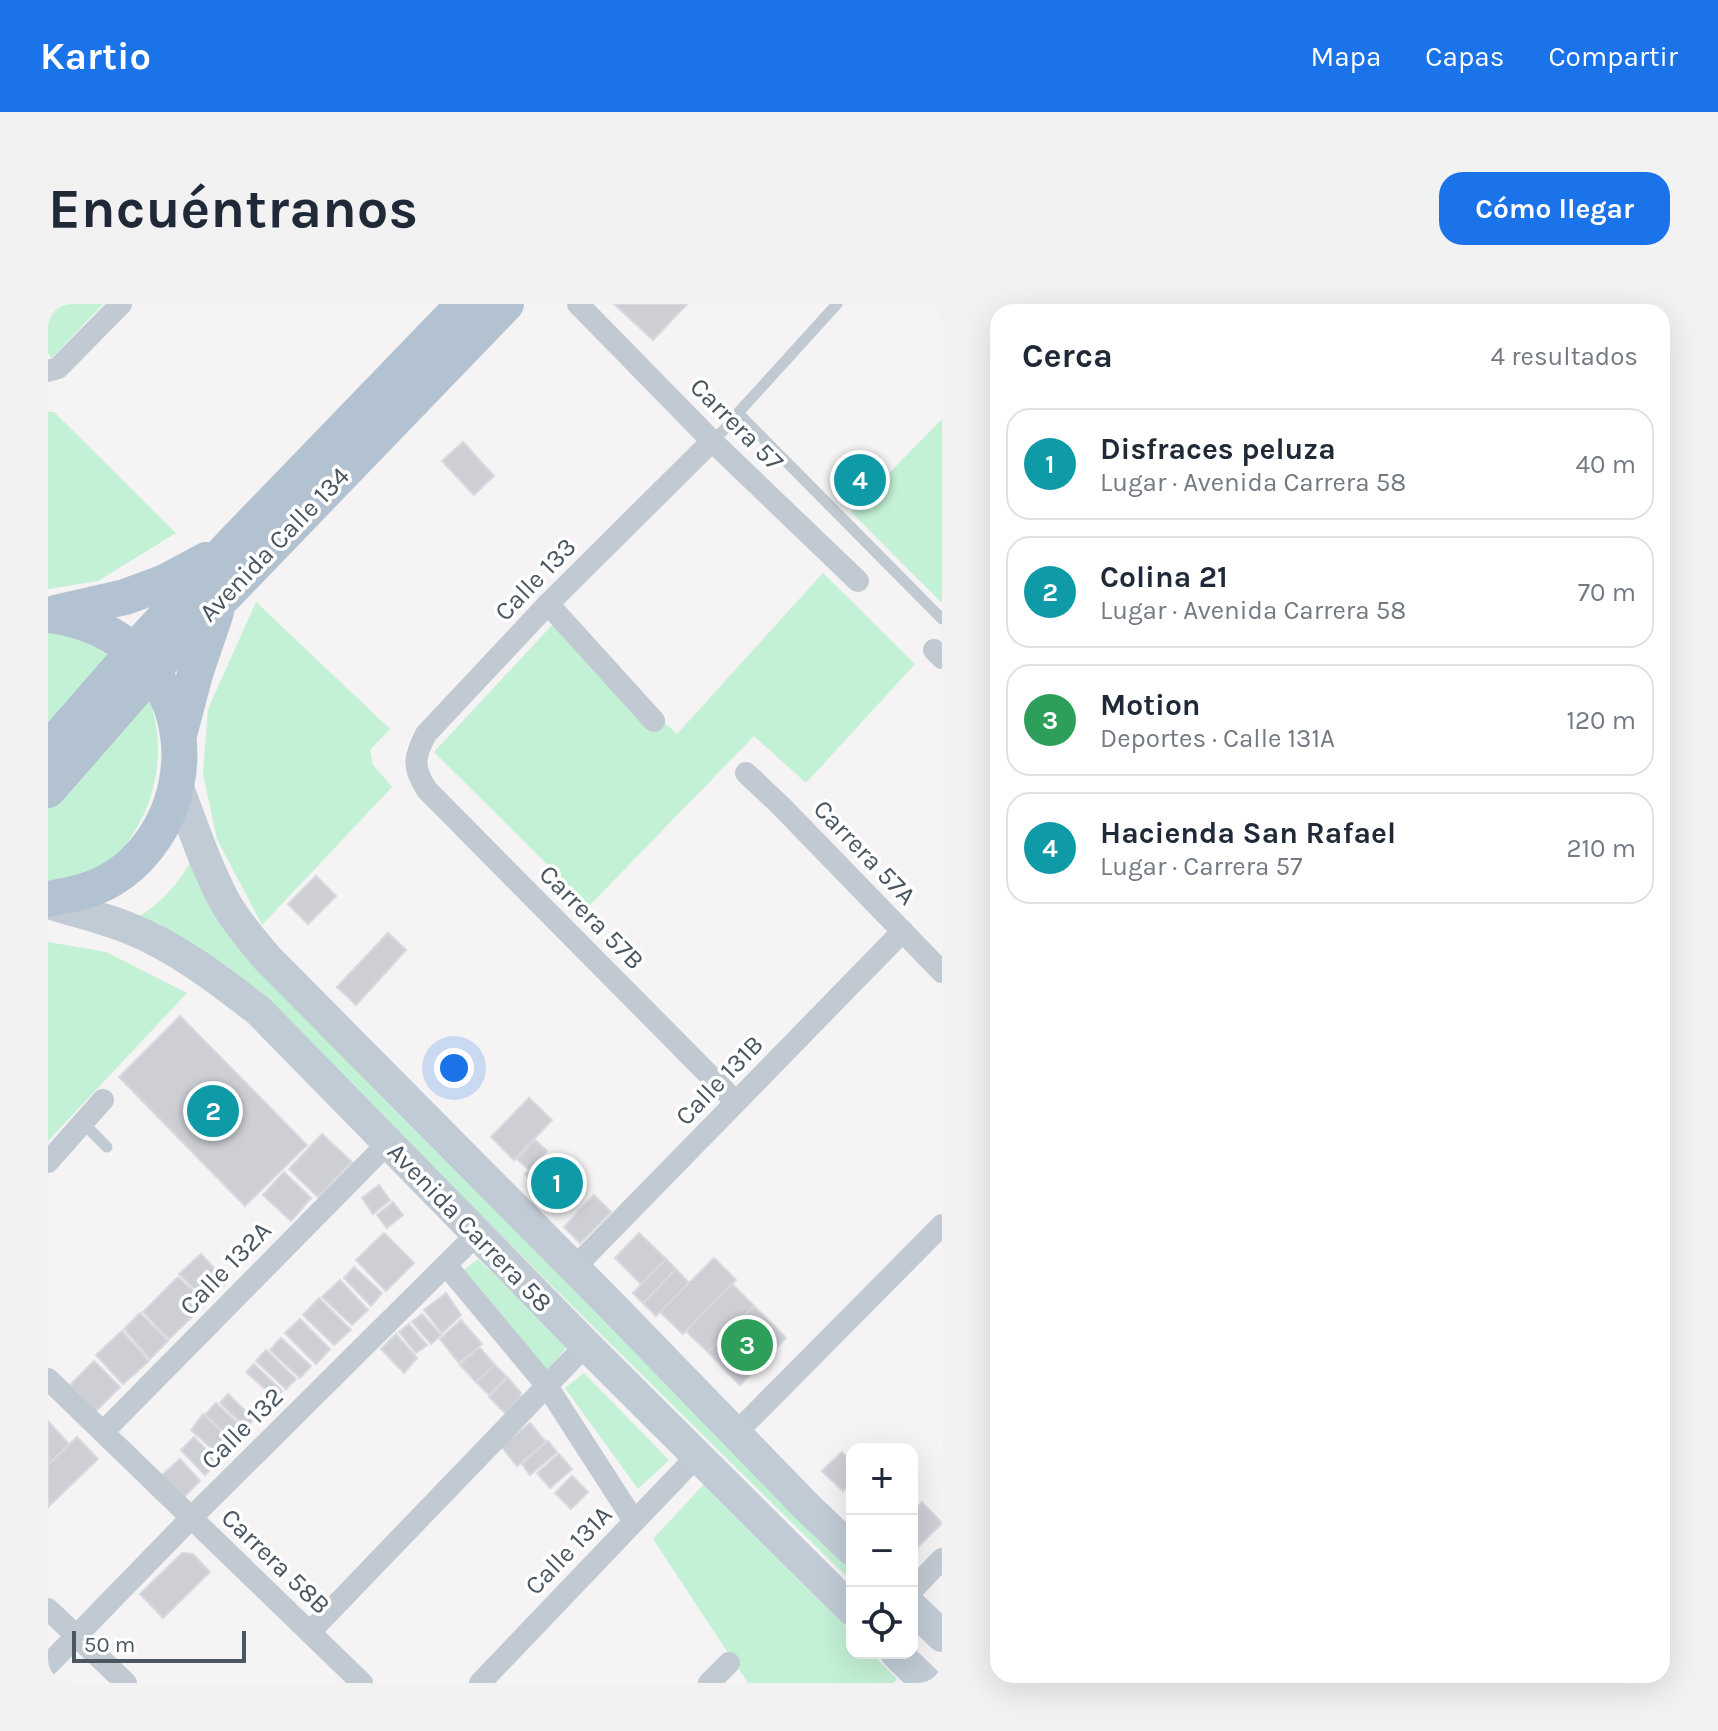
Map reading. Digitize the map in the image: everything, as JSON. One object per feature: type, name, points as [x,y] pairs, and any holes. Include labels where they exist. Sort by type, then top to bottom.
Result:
[{"type":"main road","name":"Avenida Calle 134","points":[[48,790],[234,542],[464,304]]},
{"type":"main road","name":"Avenida Calle 134","points":[[48,750],[143,661],[221,599],[506,304]]},
{"type":"main road","points":[[48,615],[125,597],[163,583],[234,542]]},
{"type":"main road","points":[[179,737],[203,649],[221,599]]},
{"type":"main road","points":[[48,615],[66,617],[100,628],[118,638],[143,661],[169,701],[179,737],[180,761],[177,785],[165,822],[142,854],[112,879],[76,895],[48,901]]},
{"type":"main road","name":"Avenida Carrera 58","points":[[177,785],[205,860],[227,904],[267,958],[846,1544]]},
{"type":"main road","name":"Avenida Carrera 58","points":[[48,901],[127,927],[164,945],[216,977],[259,1011],[586,1345],[846,1604]]},
{"type":"main road","points":[[918,1613],[942,1636]]},
{"type":"main road","points":[[901,1659],[921,1681]]},
{"type":"street","points":[[48,371],[58,368],[121,304]]},
{"type":"street","name":"Carrera 57","points":[[578,304],[712,441],[858,581]]},
{"type":"street","name":"Calle 133","points":[[416,766],[418,750],[426,734],[548,604],[712,441]]},
{"type":"street","points":[[548,604],[654,721]]},
{"type":"street","name":"Carrera 57B","points":[[416,766],[427,790],[736,1102]]},
{"type":"street","name":"Carrera 57A","points":[[746,773],[942,972]]},
{"type":"street","name":"Calle 131B","points":[[574,1268],[903,931]]},
{"type":"street","points":[[48,1162],[103,1100]]},
{"type":"street","name":"Calle 132A","points":[[103,1432],[388,1143]]},
{"type":"street","points":[[736,1433],[942,1225]]},
{"type":"street","name":"Calle 132","points":[[48,1665],[477,1234]]},
{"type":"street","points":[[446,1265],[547,1386],[634,1521]]},
{"type":"street","points":[[310,1632],[586,1345]]},
{"type":"street","name":"Carrera 58B","points":[[48,1379],[362,1683]]},
{"type":"street","name":"Calle 131A","points":[[480,1683],[697,1456]]},
{"type":"street","points":[[915,1587],[942,1559]]},
{"type":"street","points":[[48,1609],[126,1683]]},
{"type":"street","points":[[709,1683],[729,1663]]},
{"type":"lane","points":[[712,441],[837,304]]},
{"type":"lane","points":[[738,413],[942,619]]},
{"type":"lane","points":[[83,1123],[107,1147]]},
{"type":"green space","points":[[48,304],[103,304],[52,358],[48,354]]},
{"type":"green space","points":[[48,412],[54,412],[176,533],[98,581],[48,589]]},
{"type":"green space","points":[[942,419],[942,603],[851,512]]},
{"type":"green space","points":[[823,573],[915,664],[806,783],[754,736],[589,906],[434,752],[555,622],[677,734]]},
{"type":"green space","points":[[256,602],[390,729],[370,750],[373,765],[392,787],[262,925],[217,839],[203,774],[208,709]]},
{"type":"green space","points":[[48,631],[88,643],[109,657],[48,726]]},
{"type":"green space","points":[[147,693],[157,730],[158,748],[154,785],[141,820],[123,850],[108,863],[84,876],[48,886],[48,806]]},
{"type":"green space","points":[[191,861],[846,1550],[846,1576],[239,977],[135,919],[167,894]]},
{"type":"green space","points":[[48,942],[106,952],[187,993],[48,1141]]},
{"type":"green space","points":[[478,1259],[568,1346],[545,1373],[460,1273]]},
{"type":"green space","points":[[584,1373],[669,1460],[638,1489],[565,1388]]},
{"type":"green space","points":[[705,1483],[846,1627],[846,1659],[877,1659],[897,1679],[893,1683],[748,1683],[653,1539]]},
{"type":"building","points":[[614,304],[687,304],[653,340]]},
{"type":"building","points":[[463,442],[494,476],[474,495],[442,461]]},
{"type":"building","points":[[316,876],[336,896],[308,924],[288,904]]},
{"type":"building","points":[[388,933],[406,950],[356,1005],[337,987]]},
{"type":"building","points":[[180,1016],[307,1145],[245,1206],[119,1077]]},
{"type":"building","points":[[529,1098],[552,1120],[514,1160],[491,1137]]},
{"type":"building","points":[[322,1134],[352,1162],[318,1197],[289,1169]]},
{"type":"building","points":[[535,1140],[547,1151],[529,1170],[517,1159]]},
{"type":"building","points":[[540,1160],[552,1172],[537,1187],[525,1174]]},
{"type":"building","points":[[559,1165],[574,1180],[554,1200],[539,1185]]},
{"type":"building","points":[[284,1172],[311,1198],[291,1221],[263,1195]]},
{"type":"building","points":[[379,1185],[390,1200],[373,1214],[362,1198]]},
{"type":"building","points":[[594,1195],[611,1212],[580,1243],[564,1227]]},
{"type":"building","points":[[393,1202],[403,1215],[387,1228],[377,1215]]},
{"type":"building","points":[[384,1233],[414,1263],[386,1291],[356,1260]]},
{"type":"building","points":[[639,1233],[666,1259],[641,1284],[615,1258]]},
{"type":"building","points":[[201,1254],[227,1282],[208,1302],[179,1274]]},
{"type":"building","points":[[714,1258],[736,1280],[683,1334],[660,1312]]},
{"type":"building","points":[[666,1259],[676,1269],[643,1303],[633,1293]]},
{"type":"building","points":[[354,1267],[382,1293],[371,1306],[344,1278]]},
{"type":"building","points":[[676,1269],[689,1283],[656,1316],[643,1303]]},
{"type":"building","points":[[178,1277],[206,1303],[169,1339],[143,1312]]},
{"type":"building","points":[[340,1280],[368,1310],[352,1325],[322,1297]]},
{"type":"building","points":[[732,1284],[754,1306],[708,1352],[686,1331]]},
{"type":"building","points":[[446,1293],[461,1315],[442,1333],[424,1310]]},
{"type":"building","points":[[319,1298],[351,1330],[334,1345],[303,1315]]},
{"type":"building","points":[[754,1306],[786,1338],[740,1385],[708,1352]]},
{"type":"building","points":[[140,1313],[168,1341],[150,1359],[124,1329]]},
{"type":"building","points":[[422,1314],[441,1335],[431,1344],[412,1322]]},
{"type":"building","points":[[300,1319],[330,1349],[316,1364],[285,1333]]},
{"type":"building","points":[[461,1320],[482,1344],[459,1363],[440,1339]]},
{"type":"building","points":[[409,1324],[427,1345],[416,1353],[399,1332]]},
{"type":"building","points":[[122,1331],[149,1361],[123,1384],[96,1355]]},
{"type":"building","points":[[396,1334],[417,1358],[404,1373],[381,1349]]},
{"type":"building","points":[[281,1338],[311,1366],[300,1378],[270,1350]]},
{"type":"building","points":[[479,1347],[495,1365],[476,1382],[460,1365]]},
{"type":"building","points":[[266,1350],[296,1379],[286,1389],[256,1361]]},
{"type":"building","points":[[94,1361],[120,1387],[96,1411],[70,1385]]},
{"type":"building","points":[[254,1364],[282,1391],[275,1398],[246,1372]]},
{"type":"building","points":[[495,1365],[507,1377],[489,1395],[476,1382]]},
{"type":"building","points":[[508,1378],[521,1393],[506,1414],[489,1397]]},
{"type":"building","points":[[228,1394],[254,1419],[246,1428],[220,1403]]},
{"type":"building","points":[[216,1403],[243,1428],[233,1439],[205,1415]]},
{"type":"building","points":[[203,1414],[232,1441],[219,1455],[191,1430]]},
{"type":"building","points":[[48,1421],[69,1444],[48,1465]]},
{"type":"building","points":[[530,1423],[546,1442],[517,1466],[501,1446]]},
{"type":"building","points":[[77,1437],[98,1459],[48,1507],[48,1465]]},
{"type":"building","points":[[194,1437],[218,1462],[205,1475],[181,1450]]},
{"type":"building","points":[[548,1441],[557,1452],[530,1475],[522,1464]]},
{"type":"building","points":[[842,1452],[846,1456],[846,1488],[843,1491],[822,1471]]},
{"type":"building","points":[[559,1454],[572,1469],[550,1488],[537,1473]]},
{"type":"building","points":[[180,1459],[200,1481],[180,1501],[161,1476]]},
{"type":"building","points":[[572,1476],[588,1492],[571,1509],[555,1493]]},
{"type":"building","points":[[922,1502],[942,1523],[918,1547],[918,1515],[918,1506]]},
{"type":"building","points":[[182,1553],[193,1554],[210,1572],[163,1618],[140,1594]]},
{"type":"place","name":"Hacienda San Rafael","points":[[860,480]]},
{"type":"place","name":"Colina 21","points":[[213,1111]]},
{"type":"place","name":"Disfraces peluza","points":[[557,1183]]},
{"type":"place","name":"Motion","points":[[747,1345]]}]
